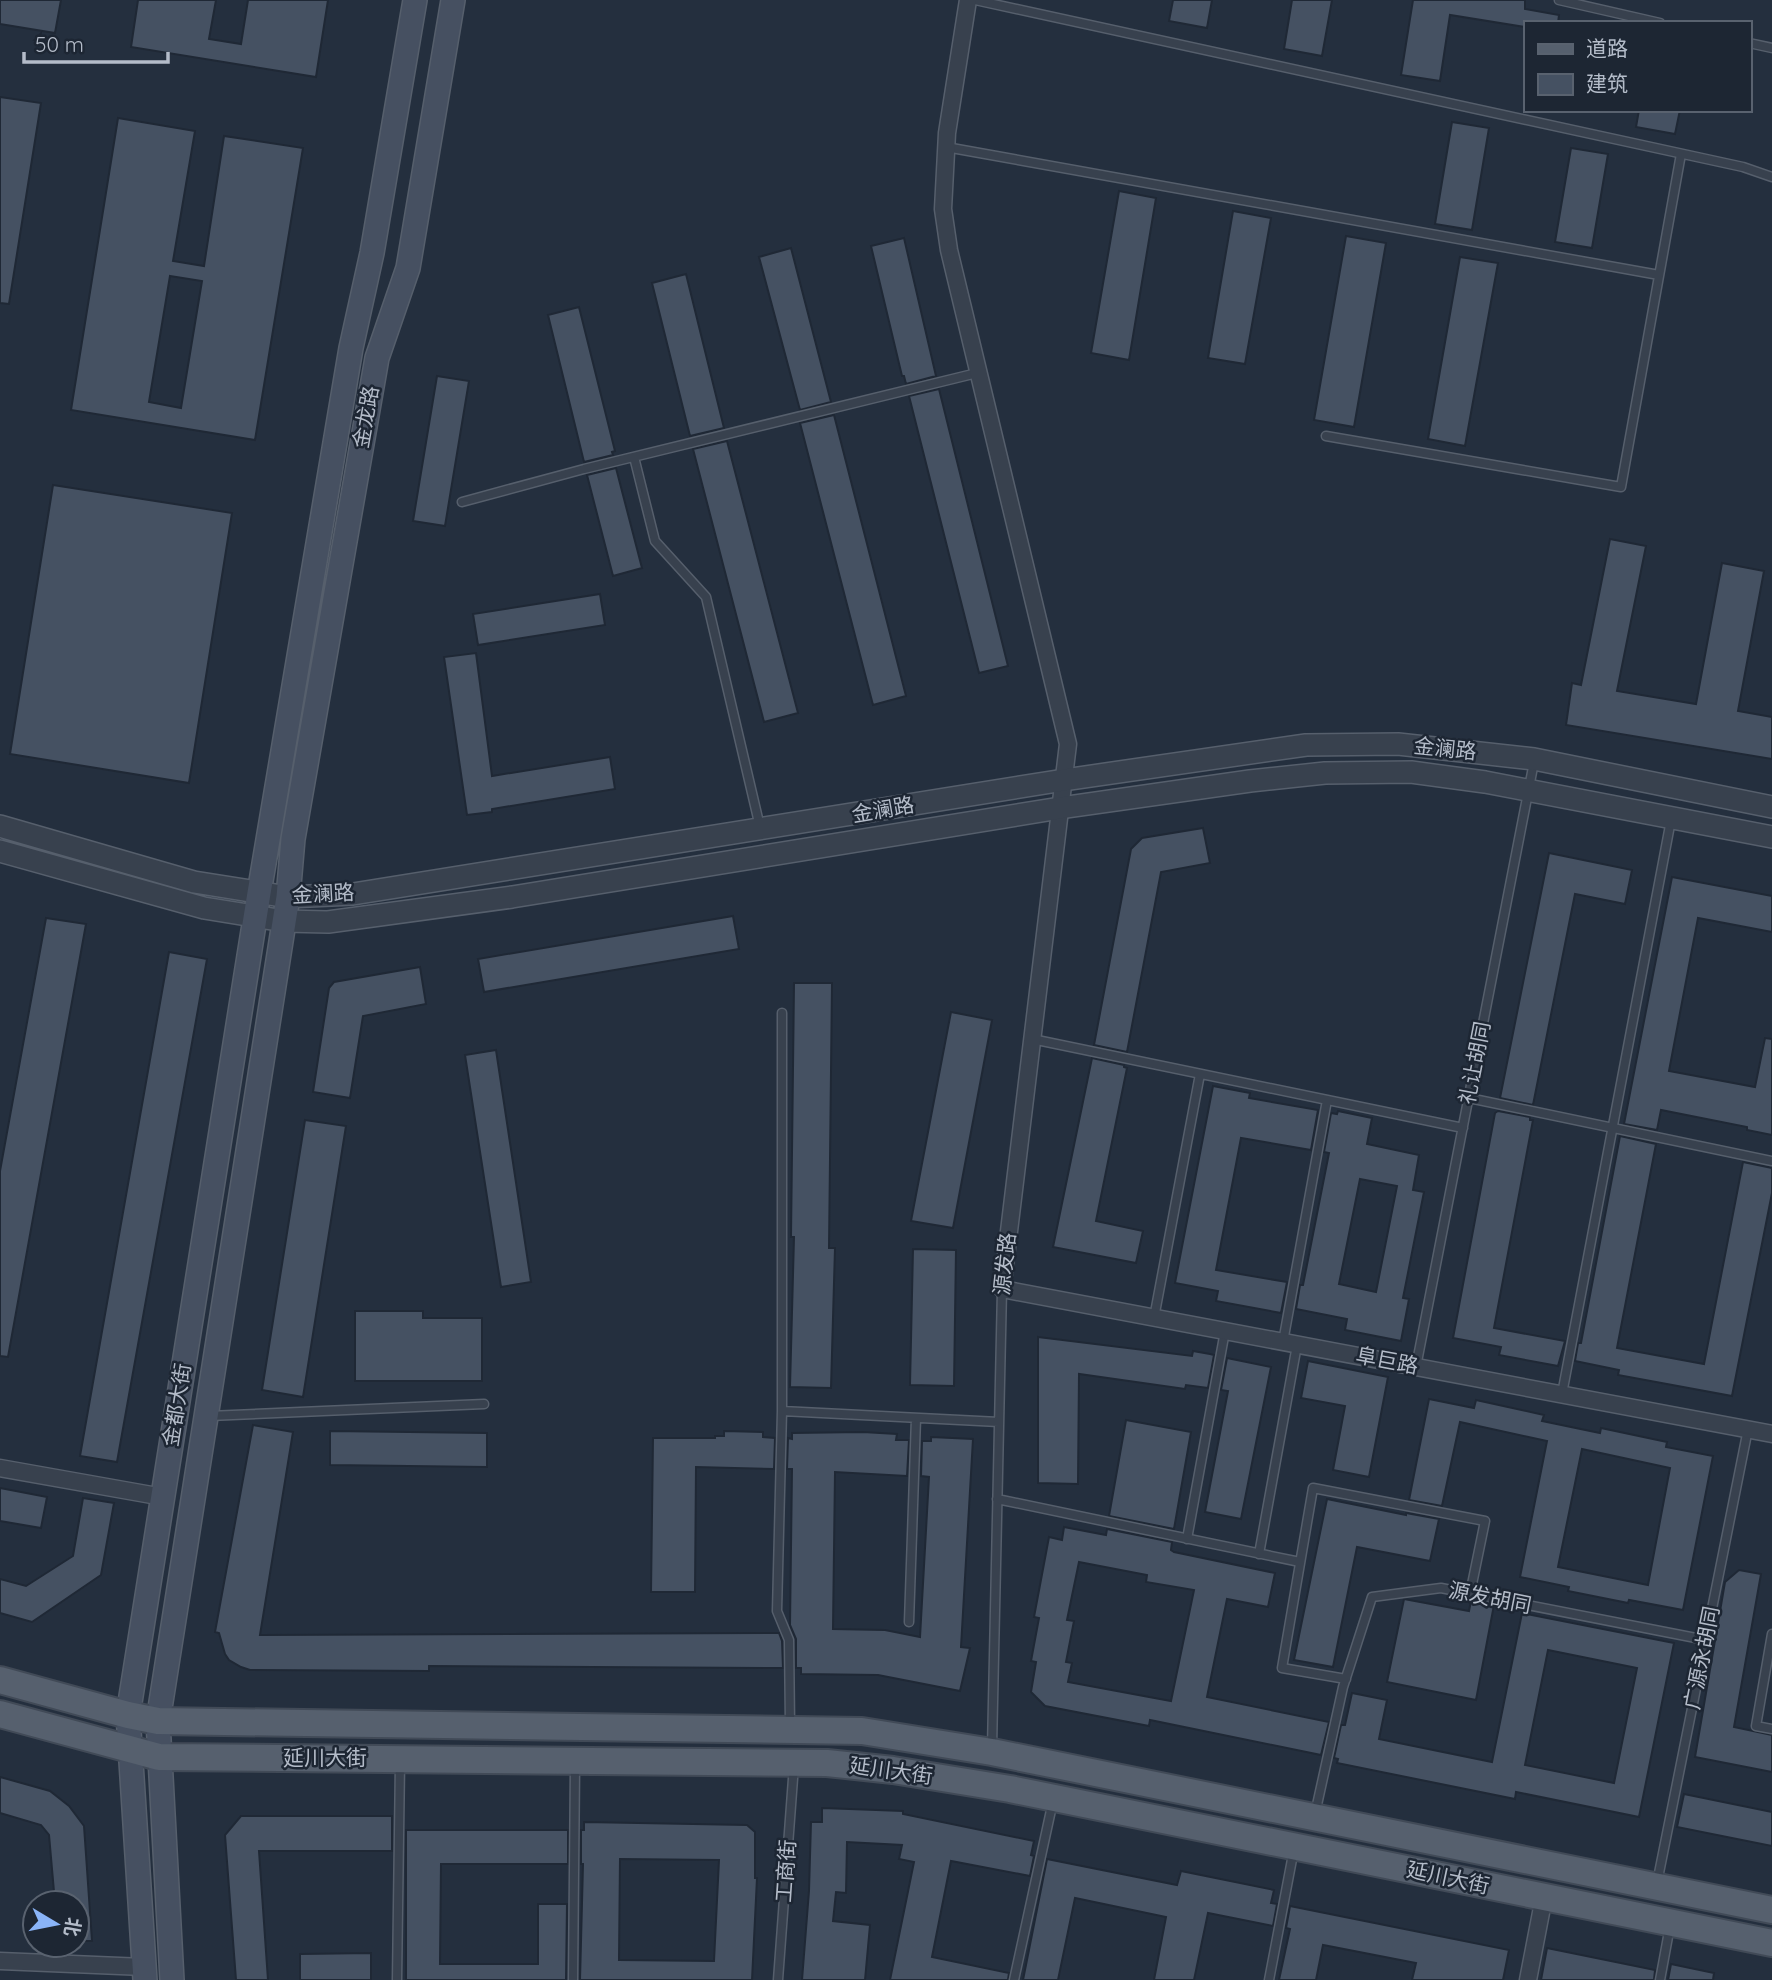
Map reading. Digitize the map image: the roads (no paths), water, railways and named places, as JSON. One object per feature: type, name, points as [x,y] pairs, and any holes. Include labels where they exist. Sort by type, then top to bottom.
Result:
[{"type":"main road","name":"金龙路","points":[[282,836],[351,348],[372,253],[415,0]]},
{"type":"main road","name":"金龙路","points":[[282,836],[377,358],[408,268],[453,0]]},
{"type":"main road","name":"金都大街","points":[[172,1980],[158,1721],[288,897],[282,836]]},
{"type":"main road","name":"金都大街","points":[[144,1973],[128,1715],[257,904],[282,836]]},
{"type":"main road","name":"延川大街","points":[[0,1680],[158,1721],[862,1731],[992,1752],[1772,1910]]},
{"type":"main road","name":"延川大街","points":[[0,1714],[159,1757],[794,1762],[892,1770],[1053,1798],[1772,1943]]},
{"type":"street","name":"源发路","points":[[968,0],[946,147],[943,209],[977,373],[1068,744],[1002,1289]]},
{"type":"street","name":"金澜路","points":[[0,851],[156,897],[204,908],[257,904],[288,897],[354,894],[1064,780],[1306,745],[1398,744],[1534,759],[1772,807]]},
{"type":"street","name":"金澜路","points":[[0,826],[194,882],[257,904],[284,921],[328,922],[499,899],[1060,808],[1325,773],[1411,772],[1528,790],[1772,837]]},
{"type":"street","name":"阜巨路","points":[[1002,1289],[1748,1429],[1771,1430]]},
{"type":"street","points":[[0,1468],[163,1497]]},
{"type":"street","points":[[1528,1980],[1544,1897]]},
{"type":"street","points":[[0,1961],[144,1973]]},
{"type":"lane","points":[[975,0],[1743,167],[1772,177]]},
{"type":"lane","points":[[1559,0],[1651,21]]},
{"type":"lane","points":[[1751,43],[1772,48]]},
{"type":"lane","points":[[946,147],[1659,275]]},
{"type":"lane","points":[[1326,436],[1621,486],[1681,154]]},
{"type":"lane","points":[[462,502],[977,373]]},
{"type":"lane","points":[[634,457],[655,541],[706,597],[760,830]]},
{"type":"lane","name":"礼让胡同","points":[[1416,1367],[1534,759]]},
{"type":"lane","points":[[1562,1394],[1672,817]]},
{"type":"lane","points":[[782,1013],[782,1411],[777,1611],[789,1640],[790,1730]]},
{"type":"lane","points":[[1032,1039],[1463,1128]]},
{"type":"lane","points":[[1154,1318],[1200,1074]]},
{"type":"lane","points":[[1469,1098],[1772,1161]]},
{"type":"lane","points":[[1259,1554],[1328,1100]]},
{"type":"lane","name":"源发路","points":[[992,1752],[1002,1289]]},
{"type":"lane","points":[[1187,1539],[1225,1331]]},
{"type":"lane","points":[[206,1416],[484,1404]]},
{"type":"lane","points":[[782,1411],[999,1422]]},
{"type":"lane","points":[[909,1622],[916,1418]]},
{"type":"lane","name":"广源永胡同","points":[[1656,1886],[1748,1429]]},
{"type":"lane","points":[[1346,1679],[1282,1668],[1313,1488],[1485,1521],[1470,1594]]},
{"type":"lane","points":[[997,1499],[1300,1562]]},
{"type":"lane","name":"源发胡同","points":[[1315,1817],[1346,1679],[1372,1597],[1441,1588],[1706,1640]]},
{"type":"lane","points":[[1772,1634],[1756,1726],[1772,1729]]},
{"type":"lane","points":[[397,1980],[400,1759]]},
{"type":"lane","points":[[573,1980],[575,1760]]},
{"type":"lane","name":"工商街","points":[[778,1980],[794,1762]]},
{"type":"lane","points":[[1014,1980],[1053,1798]]},
{"type":"lane","points":[[1269,1980],[1294,1847]]},
{"type":"lane","points":[[1660,1980],[1671,1923]]}]
